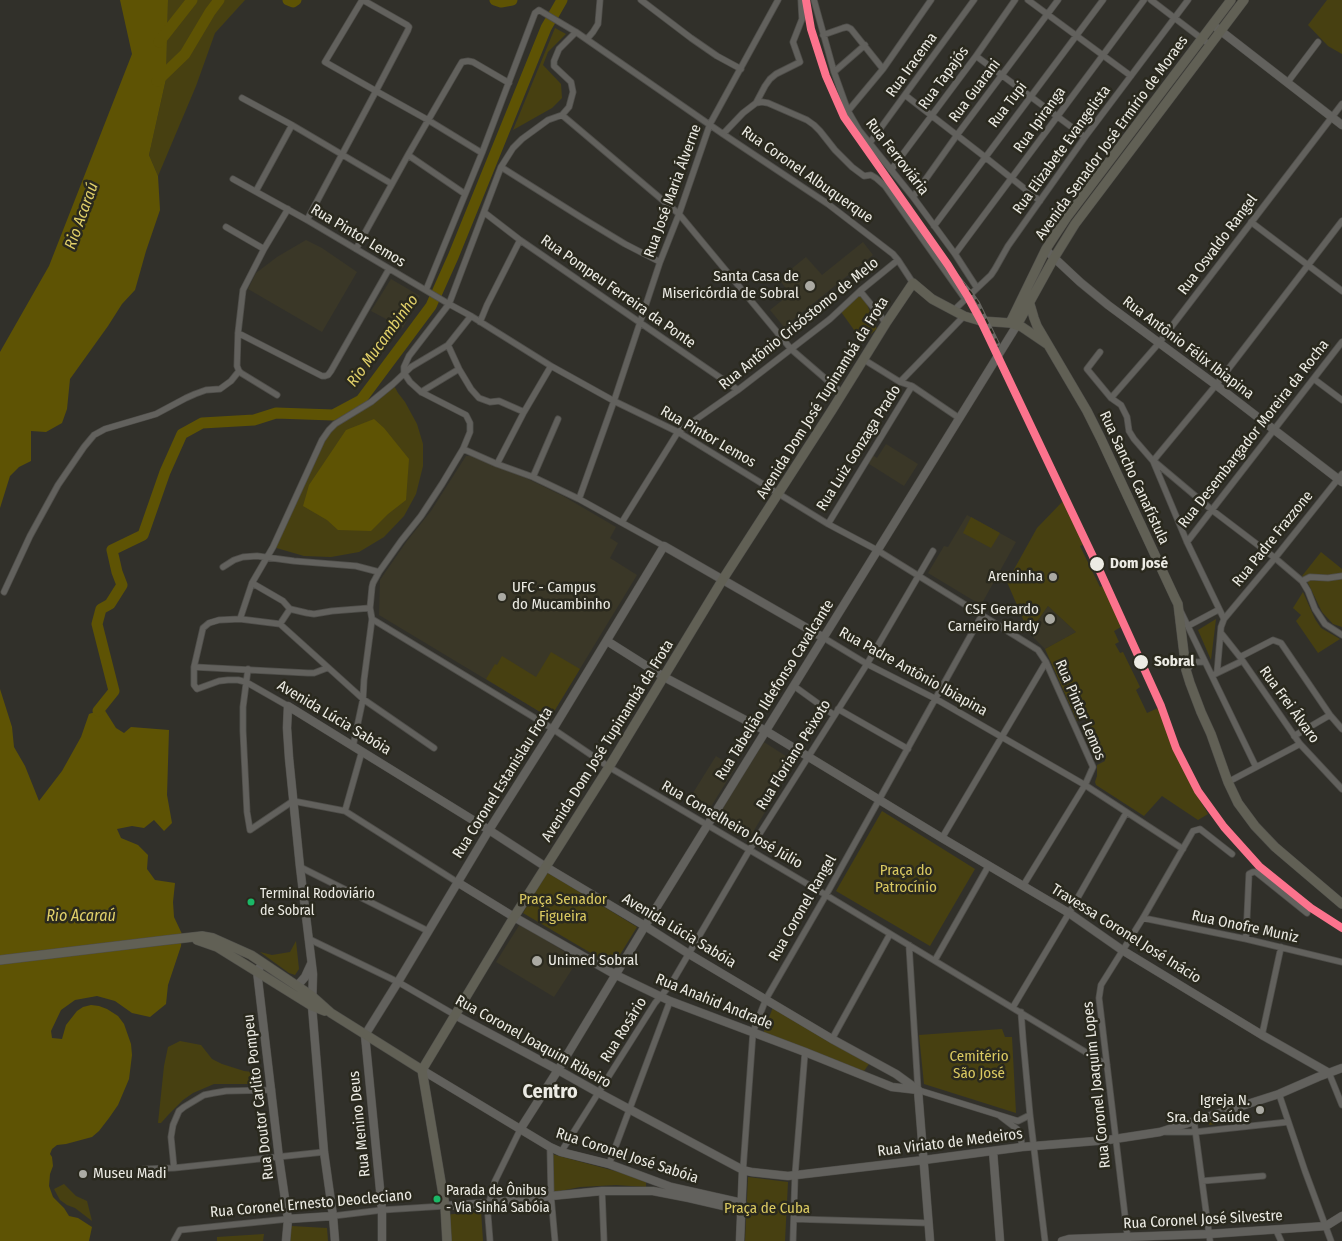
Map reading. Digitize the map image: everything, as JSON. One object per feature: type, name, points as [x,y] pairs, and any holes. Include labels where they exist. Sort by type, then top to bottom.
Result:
[{"type":"main road","name":"Avenida Senador José Ermírio de Moraes","points":[[1013,324],[1046,249],[1067,217],[1231,0]]},
{"type":"main road","name":"Avenida Senador José Ermírio de Moraes","points":[[1013,324],[1075,224],[1244,0]]},
{"type":"main road","points":[[1212,25],[1342,125]]},
{"type":"main road","name":"Rua Antônio Félix Ibiapina","points":[[1046,249],[1087,288],[1274,430],[1341,478]]},
{"type":"main road","name":"Rua Coronel Albuquerque","points":[[913,283],[925,295],[964,316],[982,321],[1013,324]]},
{"type":"main road","name":"Avenida Dom José Tupinambá da Frota","points":[[422,1070],[514,917],[609,767],[723,579],[913,283]]},
{"type":"main road","name":"Rua Sancho Canafístula","points":[[1029,301],[1034,318],[1047,344],[1102,439],[1178,604],[1186,670],[1228,782],[1238,803],[1246,815],[1275,847],[1342,904]]},
{"type":"main road","points":[[1013,324],[1026,328],[1047,344]]},
{"type":"main road","name":"Rua Tabelião Ildefonso Cavalcante","points":[[521,1128],[960,418],[1013,324]]},
{"type":"main road","name":"Rua Padre Antônio Ibiapina","points":[[664,546],[824,638]]},
{"type":"main road","name":"Rua Coronel Estanislau Frota","points":[[365,1035],[664,546]]},
{"type":"main road","name":"Travessa Coronel José Inácio","points":[[607,641],[664,677],[766,731],[1069,913],[1122,950],[1262,1035],[1329,1073]]},
{"type":"main road","points":[[288,706],[287,728],[293,801],[314,981],[312,1006],[324,1152],[334,1216],[335,1241]]},
{"type":"main road","name":"Avenida Lúcia Sabóia","points":[[288,706],[546,867],[832,1039],[896,1074],[918,1090]]},
{"type":"main road","name":"Rua Anahid Andrade","points":[[457,882],[616,975],[660,997],[892,1087],[918,1090]]},
{"type":"main road","points":[[0,960],[202,936],[213,938],[263,962],[312,996],[331,1013]]},
{"type":"main road","points":[[190,937],[217,947],[312,1006],[331,1013]]},
{"type":"main road","points":[[257,971],[263,962]]},
{"type":"main road","points":[[297,986],[305,977],[311,962]]},
{"type":"main road","name":"Rua Doutor Carlito Pompeu","points":[[257,971],[288,1220],[286,1241]]},
{"type":"main road","name":"Rua Coronel José Sabóia","points":[[331,1013],[550,1147],[561,1152],[609,1164],[670,1187],[741,1207]]},
{"type":"main road","name":"Rua Coronel Joaquim Ribeiro","points":[[455,1015],[743,1170]]},
{"type":"main road","name":"Rua Menino Deus","points":[[365,1035],[382,1210],[382,1241]]},
{"type":"main road","name":"Rua Viriato de Medeiros","points":[[743,1170],[796,1176],[1022,1147],[1116,1139],[1160,1132],[1279,1094],[1342,1068]]},
{"type":"main road","points":[[422,1070],[445,1206],[448,1241]]},
{"type":"main road","points":[[892,1087],[896,1082],[896,1074]]},
{"type":"main road","points":[[918,1090],[930,1241]]},
{"type":"main road","points":[[993,1151],[1000,1241]]},
{"type":"main road","name":"Rua Coronel Rangel","points":[[740,1241],[743,1170]]},
{"type":"main road","name":"Rua Coronel Ernesto Deocleciano","points":[[445,1206],[602,1191],[654,1191],[741,1207]]},
{"type":"main road","name":"Rua Coronel Ernesto Deocleciano","points":[[288,1220],[334,1216]]},
{"type":"main road","name":"Rua Coronel José Silvestre","points":[[1067,1240],[1210,1238],[1326,1226],[1342,1216]]},
{"type":"street","points":[[307,220],[376,91],[409,27],[407,24],[364,0],[361,2],[326,62],[376,91],[428,120],[482,153]]},
{"type":"street","points":[[587,40],[598,24],[600,0]]},
{"type":"street","points":[[641,0],[691,38],[741,69]]},
{"type":"street","name":"Rua José Maria Álverne","points":[[579,499],[660,262],[679,214],[710,124],[778,0]]},
{"type":"street","points":[[756,103],[770,79],[800,62],[793,42],[802,19],[801,0]]},
{"type":"street","name":"Rua Ferroviária","points":[[814,0],[834,72],[848,110],[859,130],[913,197],[955,254],[977,288]]},
{"type":"street","points":[[848,110],[883,69],[931,0]]},
{"type":"street","name":"Rua Iracema","points":[[869,144],[974,0]]},
{"type":"street","name":"Rua Tapajós","points":[[891,170],[1015,0]]},
{"type":"street","points":[[1028,0],[1131,76]]},
{"type":"street","name":"Rua Guarani","points":[[913,197],[1058,0]]},
{"type":"street","name":"Rua Tupi","points":[[934,226],[1102,0]]},
{"type":"street","name":"Rua Ipiranga","points":[[955,254],[1144,0]]},
{"type":"street","points":[[1151,0],[1210,45]]},
{"type":"street","name":"Rua Elizabete Evangelista","points":[[953,311],[995,269],[1008,246],[1040,201],[1188,0]]},
{"type":"street","name":"Rua Coronel Albuquerque","points":[[509,82],[535,13],[539,10],[576,32],[828,204],[888,250],[898,260],[913,283]]},
{"type":"street","points":[[823,35],[847,27],[851,29],[883,69]]},
{"type":"street","points":[[352,746],[363,699],[372,619],[370,608],[372,587],[379,572],[421,516],[442,484],[469,436],[470,422],[466,415],[421,392],[410,382],[404,373],[404,366],[409,356],[449,304],[502,167],[513,148],[548,120],[562,115],[569,107],[572,99],[571,82],[554,66],[554,62],[559,49],[576,32]]},
{"type":"street","points":[[1287,83],[1318,42]]},
{"type":"street","points":[[834,72],[865,45]]},
{"type":"street","points":[[976,56],[1086,137]]},
{"type":"street","points":[[356,249],[462,62],[473,62],[509,82],[427,291]]},
{"type":"street","points":[[905,95],[1040,201]]},
{"type":"street","points":[[242,98],[392,184]]},
{"type":"street","points":[[723,134],[743,112],[756,103],[762,102],[807,120],[820,131],[852,167],[864,176],[871,176],[881,181],[965,299]]},
{"type":"street","name":"Rua Osvaldo Rangel","points":[[1111,398],[1159,343],[1342,104]]},
{"type":"street","points":[[562,115],[679,214],[791,350],[842,393]]},
{"type":"street","points":[[256,191],[292,125]]},
{"type":"street","points":[[408,155],[465,194]]},
{"type":"street","points":[[502,167],[625,244],[660,262]]},
{"type":"street","name":"Rua Pintor Lemos","points":[[233,179],[471,316],[551,366],[614,401],[678,432],[828,524],[877,550],[1033,647],[1042,655],[1093,767],[1085,785],[1023,886]]},
{"type":"street","points":[[277,395],[239,370],[237,366],[238,333],[244,290],[264,249],[288,209]]},
{"type":"street","name":"Rua Pompeu Ferreira da Ponte","points":[[485,213],[520,240],[738,390]]},
{"type":"street","points":[[1154,460],[1216,385],[1342,221]]},
{"type":"street","points":[[1251,222],[1342,291]]},
{"type":"street","points":[[226,227],[264,249]]},
{"type":"street","points":[[480,322],[520,240]]},
{"type":"street","name":"Rua Antônio Crisóstomo de Melo","points":[[622,522],[678,432],[791,350],[898,260]]},
{"type":"street","points":[[238,333],[322,376],[328,375],[389,269]]},
{"type":"street","points":[[860,292],[886,323]]},
{"type":"street","points":[[240,619],[252,583],[322,440],[329,430],[371,402],[411,367],[448,345],[471,316]]},
{"type":"street","name":"Rua Luiz Gonzaga Prado","points":[[900,382],[964,316]]},
{"type":"street","name":"Rua Desembargador Moreira da Rocha","points":[[1187,542],[1342,342]]},
{"type":"street","points":[[448,345],[459,369],[479,398],[490,402],[499,401],[524,412]]},
{"type":"street","points":[[1100,352],[1087,369],[1111,398],[1121,405],[1134,439],[1154,460],[1212,510],[1276,558],[1302,581],[1324,624],[1342,635]]},
{"type":"street","points":[[863,359],[900,382],[912,386],[960,418]]},
{"type":"street","points":[[497,464],[551,366]]},
{"type":"street","points":[[421,392],[459,369]]},
{"type":"street","points":[[4,592],[30,536],[58,485],[84,447],[94,436],[105,429],[156,414],[195,394],[206,390],[220,389],[231,381],[239,370]]},
{"type":"street","points":[[1314,380],[1342,400]]},
{"type":"street","name":"Rua Luiz Gonzaga Prado","points":[[828,524],[912,386]]},
{"type":"street","points":[[533,477],[558,419]]},
{"type":"street","name":"Rua Padre Antônio Ibiapina","points":[[463,449],[533,477],[579,499],[664,546]]},
{"type":"street","points":[[1154,460],[1187,542],[1224,620],[1221,627],[1214,674]]},
{"type":"street","name":"Rua Padre Frazzone","points":[[1224,620],[1341,478]]},
{"type":"street","name":"Rua Floriano Peixoto","points":[[660,997],[671,984],[750,849],[867,664],[933,551]]},
{"type":"street","points":[[223,567],[243,557],[257,556],[356,566],[379,572]]},
{"type":"street","points":[[1302,581],[1310,577],[1328,578],[1342,576]]},
{"type":"street","points":[[252,583],[283,600],[290,609],[314,614],[370,608]]},
{"type":"street","points":[[1178,604],[1205,662],[1214,674],[1256,767]]},
{"type":"street","points":[[280,624],[290,609]]},
{"type":"street","points":[[1188,626],[1218,610]]},
{"type":"street","name":"Rua Coronel Rangel","points":[[743,1170],[753,1032],[766,999],[982,615]]},
{"type":"street","points":[[327,668],[314,673],[308,673],[194,667],[203,628],[209,623],[218,620],[240,619],[280,624],[363,699],[434,748]]},
{"type":"street","name":"Rua Conselheiro José Júlio","points":[[372,619],[553,729],[609,767],[826,894],[1107,1064]]},
{"type":"street","name":"Rua Frei Álvaro","points":[[1220,633],[1241,659],[1300,744],[1342,789]]},
{"type":"street","name":"Rua Padre Antônio Ibiapina","points":[[824,638],[867,664],[936,699],[1085,785],[1183,849]]},
{"type":"street","points":[[1214,674],[1273,640],[1281,643],[1330,715],[1342,728]]},
{"type":"street","points":[[942,838],[1046,662]]},
{"type":"street","points":[[1186,670],[1195,662],[1205,662]]},
{"type":"street","name":"Avenida Lúcia Sabóia","points":[[194,667],[194,685],[197,688],[228,680],[246,682],[288,706]]},
{"type":"street","points":[[248,669],[242,731],[247,812],[250,830],[293,801]]},
{"type":"street","points":[[794,686],[836,712],[908,749]]},
{"type":"street","points":[[1294,736],[1330,715]]},
{"type":"street","points":[[1228,782],[1300,744]]},
{"type":"street","points":[[345,811],[362,751]]},
{"type":"street","name":"Rua Anahid Andrade","points":[[293,801],[345,811],[457,882]]},
{"type":"street","points":[[1013,1007],[1126,812]]},
{"type":"street","name":"Rua Coronel Joaquim Lopes","points":[[1127,1239],[1099,992],[1101,985],[1143,918],[1193,831],[1200,829],[1232,854]]},
{"type":"street","points":[[935,960],[989,865]]},
{"type":"street","points":[[300,868],[428,931]]},
{"type":"street","points":[[1246,939],[1249,874],[1256,872],[1307,913]]},
{"type":"street","name":"Rua Onofre Muniz","points":[[1143,918],[1246,939],[1342,962]]},
{"type":"street","points":[[832,1039],[890,934]]},
{"type":"street","name":"Rua Coronel Joaquim Ribeiro","points":[[309,938],[398,982],[455,1015]]},
{"type":"street","points":[[909,945],[918,1090]]},
{"type":"street","points":[[1262,1035],[1281,947]]},
{"type":"street","name":"Rua Rosário","points":[[561,1152],[660,997]]},
{"type":"street","points":[[609,1164],[670,1001]]},
{"type":"street","points":[[1021,1012],[1030,1115],[1045,1241]]},
{"type":"street","points":[[793,1241],[805,1052]]},
{"type":"street","points":[[1329,1073],[1342,1105]]},
{"type":"street","points":[[174,1168],[171,1137],[173,1125],[179,1111],[184,1107],[204,1095],[214,1093],[272,1090]]},
{"type":"street","name":"Avenida Lúcia Sabóia","points":[[918,1090],[1018,1121],[1030,1115]]},
{"type":"street","points":[[1279,1094],[1331,1241]]},
{"type":"street","name":"Avenida Lúcia Sabóia","points":[[996,1114],[1017,1130],[1021,1138],[1022,1147]]},
{"type":"street","points":[[1194,1121],[1210,1238]]},
{"type":"street","name":"Rua Viriato de Medeiros","points":[[1160,1132],[1195,1132],[1288,1122]]},
{"type":"street","points":[[490,1241],[488,1203],[495,1181],[521,1128]]},
{"type":"street","points":[[550,1147],[555,1241]]},
{"type":"street","points":[[144,1169],[174,1168],[324,1152]]},
{"type":"street","points":[[1202,1181],[1263,1176]]},
{"type":"street","points":[[602,1191],[604,1241]]},
{"type":"street","name":"Rua Coronel Ernesto Deocleciano","points":[[334,1216],[382,1210],[445,1206]]},
{"type":"street","points":[[794,1218],[928,1223]]},
{"type":"street","name":"Rua Coronel Ernesto Deocleciano","points":[[174,1241],[180,1230],[288,1220]]},
{"type":"street","points":[[1276,1230],[1281,1241]]},
{"type":"shaded area","points":[[306,240],[322,248],[357,272],[322,332],[248,289],[256,273],[277,257]]},
{"type":"shaded area","name":"Santa Casa de Misericórdia de Sobral","points":[[863,242],[873,255],[784,327],[770,310],[790,294],[779,279],[806,257],[822,275]]},
{"type":"shaded area","points":[[391,279],[420,296],[403,328],[371,311]]},
{"type":"shaded area","points":[[886,444],[918,464],[904,486],[866,462],[871,454],[877,458]]},
{"type":"shaded area","name":"UFC - Campus do Mucambinho","points":[[466,456],[473,456],[528,479],[563,496],[616,527],[610,538],[618,543],[610,558],[637,575],[550,718],[379,615],[380,580],[431,511]]},
{"type":"shaded area","points":[[967,515],[1016,542],[981,605],[928,573],[944,546],[948,547]]},
{"type":"shaded area","name":"CSF Gerardo Carneiro Hardy","points":[[1048,606],[1076,632],[1045,649],[1029,633]]},
{"type":"shaded area","points":[[764,742],[795,762],[750,837],[716,817]]},
{"type":"shaded area","points":[[716,756],[735,768],[707,813],[688,801]]},
{"type":"shaded area","name":"Unimed Sobral","points":[[520,924],[578,960],[554,997],[496,962]]},
{"type":"green space","points":[[168,0],[245,0],[215,33],[196,86],[158,176],[149,155],[166,79]]},
{"type":"green space","points":[[1327,0],[1342,0],[1342,54],[1328,46],[1308,25]]},
{"type":"green space","points":[[555,28],[566,34],[548,52],[543,65],[561,84],[562,98],[552,108],[513,130]]},
{"type":"green space","points":[[860,294],[866,302],[877,329],[862,341],[839,309]]},
{"type":"green space","points":[[393,384],[417,424],[423,444],[423,466],[416,494],[404,516],[384,537],[359,552],[331,557],[304,556],[273,547],[329,430]]},
{"type":"green space","points":[[1064,500],[1085,544],[1080,546],[1100,587],[1104,585],[1121,627],[1114,631],[1119,642],[1115,644],[1120,653],[1123,652],[1140,687],[1136,690],[1147,713],[1158,708],[1177,757],[1208,814],[1198,820],[1162,796],[1144,816],[1096,785],[1097,765],[1105,761],[1085,718],[1077,721],[1045,649],[1076,632],[1048,606],[1029,633],[1007,582],[1037,528]]},
{"type":"green space","points":[[971,517],[1000,533],[991,548],[963,533]]},
{"type":"green space","points":[[1321,552],[1342,569],[1342,627],[1333,624],[1322,612],[1307,581],[1302,576]]},
{"type":"green space","points":[[1303,592],[1321,628],[1340,639],[1318,653],[1296,621],[1301,615],[1293,608]]},
{"type":"green space","points":[[1216,619],[1211,660],[1198,630]]},
{"type":"green space","points":[[551,652],[580,669],[550,718],[486,679],[502,656],[536,677]]},
{"type":"green space","name":"Praça do Patrocínio","points":[[882,811],[975,869],[930,946],[836,891]]},
{"type":"green space","name":"Praça Senador Figueira","points":[[547,872],[637,927],[613,966],[523,913]]},
{"type":"green space","points":[[296,941],[299,969],[295,975],[289,973],[260,952],[272,955],[290,952]]},
{"type":"green space","points":[[773,1007],[869,1064],[864,1071],[763,1034]]},
{"type":"green space","name":"Cemitério São José","points":[[1002,1029],[1005,1037],[1012,1037],[1016,1113],[924,1084],[919,1035]]},
{"type":"green space","points":[[180,1041],[201,1045],[212,1059],[222,1064],[244,1071],[261,1073],[262,1079],[260,1084],[214,1084],[193,1093],[183,1100],[161,1123],[158,1123],[168,1047]]},
{"type":"green space","points":[[1242,1108],[1245,1120],[1209,1125],[1210,1118]]},
{"type":"green space","points":[[548,1153],[637,1177],[646,1182],[646,1187],[616,1185],[580,1187],[550,1193]]},
{"type":"green space","name":"Praça de Cuba","points":[[748,1177],[788,1182],[785,1241],[745,1241]]},
{"type":"green space","points":[[64,1184],[76,1196],[87,1201],[92,1221],[75,1208],[60,1200],[54,1189]]},
{"type":"green space","points":[[481,1211],[483,1241],[449,1241],[445,1215]]},
{"type":"green space","points":[[291,1226],[327,1228],[328,1241],[290,1241]]},
{"type":"green space","points":[[264,1234],[263,1241],[217,1241],[217,1237]]},
{"type":"water","name":"Rio Acaraú","points":[[120,0],[168,0],[166,79],[149,155],[158,176],[160,210],[135,290],[122,304],[70,379],[67,409],[62,423],[46,432],[31,431],[31,461],[19,467],[10,476],[0,508],[0,352],[49,266],[132,54]]},
{"type":"water","points":[[374,419],[384,428],[409,459],[406,500],[371,531],[338,530],[327,520],[303,506],[309,485],[346,430]]},
{"type":"water","name":"Rio Acaraú","points":[[0,689],[12,727],[14,747],[25,766],[39,801],[62,771],[81,737],[89,714],[104,709],[116,728],[124,733],[131,727],[169,730],[167,795],[172,823],[164,831],[154,820],[144,828],[132,826],[117,829],[121,838],[138,845],[148,855],[147,869],[155,880],[175,883],[174,917],[182,934],[181,946],[168,985],[166,1004],[150,1017],[132,1013],[115,1001],[97,996],[75,1000],[61,1010],[51,1031],[52,1038],[62,1039],[66,1025],[77,1011],[91,1005],[99,1006],[118,1016],[124,1024],[131,1044],[132,1055],[129,1079],[118,1105],[109,1118],[92,1137],[57,1145],[50,1154],[53,1166],[49,1186],[53,1197],[69,1216],[78,1218],[92,1227],[89,1241],[0,1241]]},
{"type":"waterway","points":[[159,42],[192,0]]},
{"type":"waterway","points":[[157,81],[185,54],[219,0]]},
{"type":"waterway","points":[[288,0],[293,2],[296,0]]},
{"type":"waterway","points":[[495,0],[501,2],[512,0]]},
{"type":"waterway","name":"Rio Mucambinho","points":[[98,711],[114,691],[97,624],[101,609],[110,604],[122,585],[112,550],[143,535],[165,472],[182,434],[202,423],[254,420],[276,413],[333,415],[361,400],[431,306],[453,257],[546,28],[562,0]]},
{"type":"railway","points":[[948,265],[978,303],[998,344]]},
{"type":"transit line","points":[[806,0],[811,29],[826,76],[844,117],[948,265],[981,321],[1097,565],[1161,706],[1176,748],[1198,791],[1224,827],[1259,866],[1311,908],[1342,928]]},
{"type":"place","name":"Santa Casa de Misericórdia de Sobral","points":[[810,286]]},
{"type":"place","name":"Dom José","points":[[1097,564]]},
{"type":"place","name":"Areninha","points":[[1053,577]]},
{"type":"place","name":"UFC - Campus do Mucambinho","points":[[502,597]]},
{"type":"place","name":"CSF Gerardo Carneiro Hardy","points":[[1050,619]]},
{"type":"place","name":"Sobral","points":[[1141,662]]},
{"type":"place","name":"Terminal Rodoviário de Sobral","points":[[251,902]]},
{"type":"place","name":"Unimed Sobral","points":[[537,961]]},
{"type":"place","name":"Igreja N. Sra. da Saúde","points":[[1260,1110]]},
{"type":"place","name":"Museu Madi","points":[[83,1174]]},
{"type":"place","name":"Parada de Ônibus - Via Sinhá Sabóia","points":[[437,1199]]},
{"type":"district","name":"Centro","points":[[550,1092]]}]
